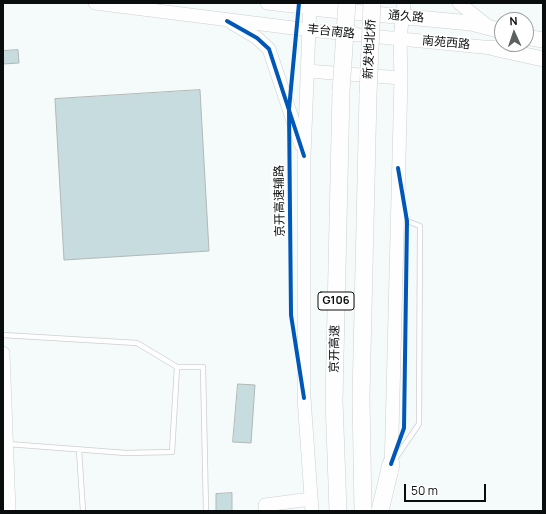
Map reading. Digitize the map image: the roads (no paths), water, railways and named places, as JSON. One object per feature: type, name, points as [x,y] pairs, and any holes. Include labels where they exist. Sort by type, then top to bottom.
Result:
[{"type":"highway","name":"G106","points":[[341,92],[347,3]]},
{"type":"highway","name":"新发地北桥","points":[[363,511],[361,397],[368,95],[372,3]]},
{"type":"highway","name":"京开高速","points":[[338,511],[334,400],[341,92]]},
{"type":"highway","points":[[341,92],[345,511]]},
{"type":"highway","points":[[380,511],[391,464]]},
{"type":"main road","name":"丰台南路","points":[[95,3],[227,21],[400,39]]},
{"type":"main road","name":"丰台南路","points":[[267,3],[310,5]]},
{"type":"main road","points":[[459,3],[494,28]]},
{"type":"main road","name":"通久路","points":[[310,5],[404,10],[471,23],[494,29]]},
{"type":"main road","name":"京开高速辅路","points":[[310,5],[306,71],[304,156],[304,398],[311,505]]},
{"type":"main road","points":[[388,511],[391,464],[401,78],[400,39],[404,10]]},
{"type":"main road","points":[[227,21],[257,38],[269,49],[304,156]]},
{"type":"main road","name":"南苑西路","points":[[400,39],[492,48]]},
{"type":"main road","points":[[492,48],[543,59]]},
{"type":"main road","points":[[306,71],[401,78]]},
{"type":"main road","points":[[3,353],[9,511]]},
{"type":"main road","points":[[265,511],[265,505],[311,505]]},
{"type":"lane","points":[[391,464],[419,424],[420,226],[407,222]]},
{"type":"lane","points":[[3,335],[137,343],[177,367],[203,368],[206,511]]},
{"type":"lane","points":[[7,444],[126,453],[172,452],[177,367]]},
{"type":"lane","points":[[80,450],[82,511]]}]
